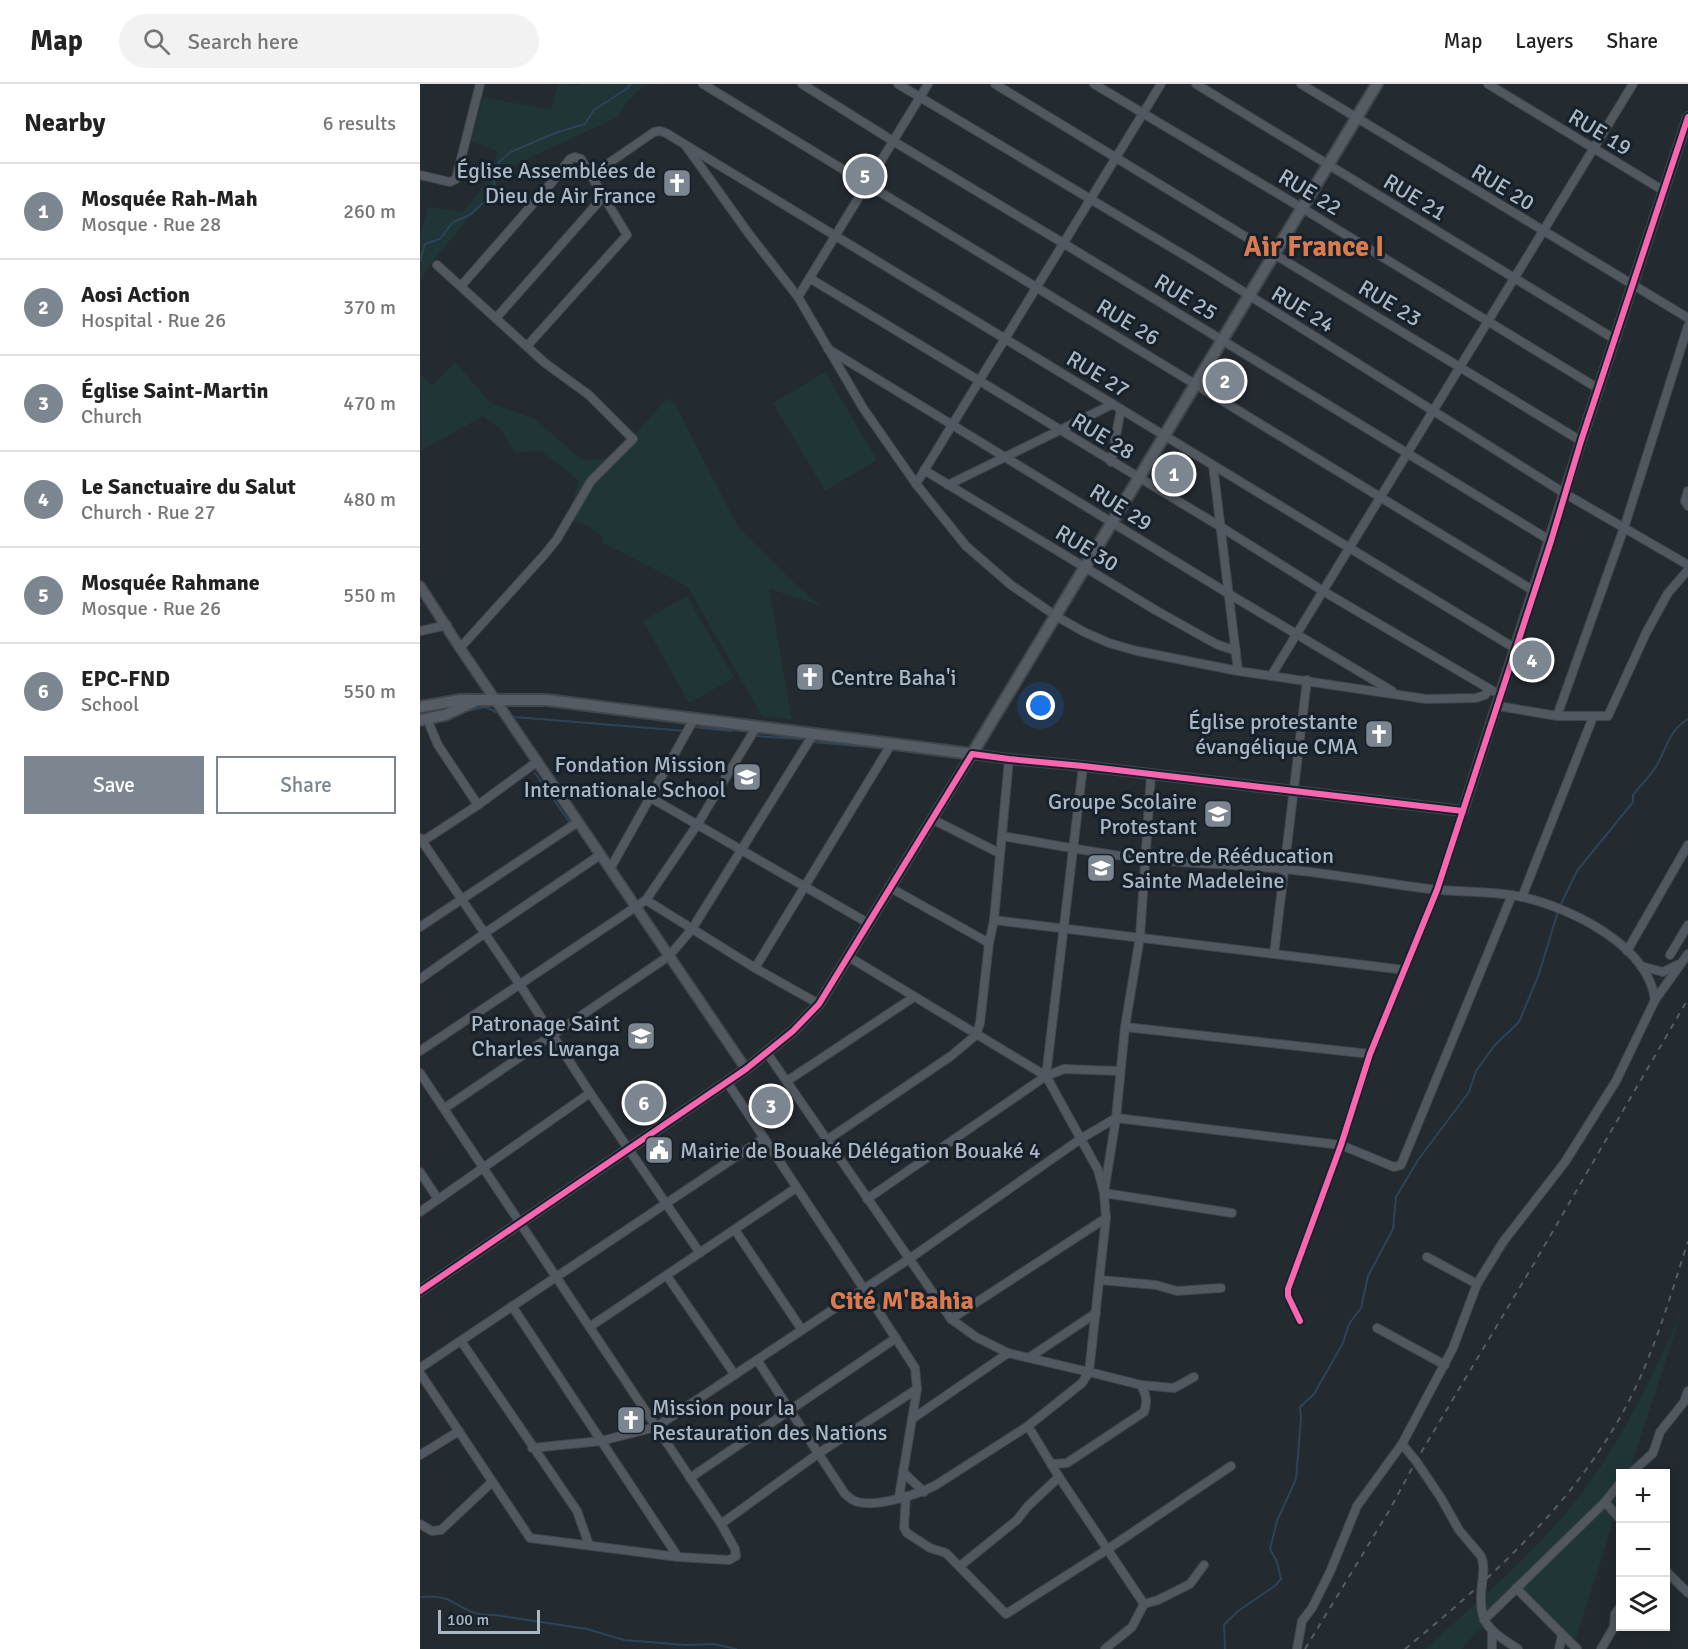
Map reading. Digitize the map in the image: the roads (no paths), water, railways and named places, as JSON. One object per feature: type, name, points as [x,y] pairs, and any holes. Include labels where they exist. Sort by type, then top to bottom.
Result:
[{"type":"main road","points":[[422,712],[445,715],[478,699],[548,700],[972,754],[1377,84]]},
{"type":"street","points":[[420,175],[450,182],[456,179],[480,84]]},
{"type":"street","name":"RUE 26","points":[[703,84],[1534,591]]},
{"type":"street","name":"RUE 25","points":[[802,84],[1551,541]]},
{"type":"street","name":"RUE 24","points":[[898,84],[1204,267],[1564,493],[1688,565]]},
{"type":"street","points":[[798,297],[928,84]]},
{"type":"street","name":"RUE 23","points":[[994,84],[1581,441]]},
{"type":"street","name":"RUE 22","points":[[1094,84],[1599,389]]},
{"type":"street","points":[[916,484],[1161,84]]},
{"type":"street","name":"RUE 21","points":[[1196,84],[1616,340]]},
{"type":"street","name":"RUE 20","points":[[1301,84],[1542,232],[1688,318]]},
{"type":"street","name":"RUE 19","points":[[1488,84],[1664,191]]},
{"type":"street","points":[[1271,676],[1633,84]]},
{"type":"street","points":[[1300,1322],[1288,1296],[1288,1289],[1341,1145],[1370,1054],[1437,890],[1551,541],[1564,493],[1688,117]]},
{"type":"street","name":"RUE 27","points":[[590,176],[654,132],[660,131],[684,143],[1516,649]]},
{"type":"street","points":[[684,143],[798,297],[863,408],[916,484],[966,546],[1011,585],[1056,616],[1109,643],[1160,656],[1238,671],[1426,699],[1476,698],[1485,695],[1489,690]]},
{"type":"street","points":[[461,286],[570,159],[575,157],[581,159],[627,234],[528,345]]},
{"type":"street","points":[[496,317],[603,197]]},
{"type":"street","points":[[437,265],[528,345],[545,363],[589,394],[633,438],[591,481],[557,539],[545,554],[460,648]]},
{"type":"street","name":"RUE 28","points":[[811,279],[1323,591],[1501,696]]},
{"type":"street","points":[[1557,717],[1624,528],[1688,326]]},
{"type":"street","name":"RUE 29","points":[[826,348],[1296,635],[1397,694]]},
{"type":"street","points":[[948,485],[1113,404]]},
{"type":"street","points":[[1111,462],[1121,409]]},
{"type":"street","points":[[1213,465],[1238,671]]},
{"type":"street","name":"RUE 30","points":[[924,470],[1084,568],[1216,644],[1236,651]]},
{"type":"street","points":[[1688,491],[1685,501],[1688,506]]},
{"type":"street","points":[[1498,705],[1557,717],[1608,716],[1646,633],[1668,593],[1688,570]]},
{"type":"street","points":[[420,586],[746,1069]]},
{"type":"street","points":[[420,631],[447,625]]},
{"type":"street","points":[[1274,954],[1307,680]]},
{"type":"street","points":[[422,712],[438,745],[478,805]]},
{"type":"street","points":[[1522,897],[1593,717]]},
{"type":"street","points":[[610,869],[694,718]]},
{"type":"street","points":[[420,1051],[646,900],[698,825],[757,726]]},
{"type":"street","points":[[445,1108],[669,956],[692,929],[814,733]]},
{"type":"street","points":[[755,968],[892,743]]},
{"type":"street","points":[[420,1291],[746,1069],[793,1031],[819,1004],[972,754],[1463,811]]},
{"type":"street","points":[[826,1140],[951,1056],[976,1035],[980,1023],[989,943],[994,920],[1009,759]]},
{"type":"street","points":[[538,761],[478,805],[421,841],[700,1253]]},
{"type":"street","points":[[1046,1076],[1083,766]]},
{"type":"street","points":[[1104,1193],[1116,1118],[1125,1028],[1140,937],[1151,774]]},
{"type":"street","points":[[651,798],[868,922]]},
{"type":"street","points":[[932,819],[999,852]]},
{"type":"street","points":[[420,927],[578,822]]},
{"type":"street","points":[[1002,836],[1145,859],[1284,869],[1437,890],[1522,897],[1583,918],[1598,928],[1627,951],[1640,966],[1653,987],[1655,1000]]},
{"type":"street","points":[[1627,951],[1688,844]]},
{"type":"street","points":[[420,979],[600,855]]},
{"type":"street","points":[[889,887],[989,943]]},
{"type":"street","points":[[532,1448],[601,1441],[657,1427],[909,1259],[1082,1138],[1116,1118],[1341,1145],[1394,1167],[1403,1163],[1512,895]]},
{"type":"street","points":[[646,900],[755,968],[819,1004]]},
{"type":"street","points":[[994,920],[1405,970]]},
{"type":"street","points":[[1670,955],[1688,925]]},
{"type":"street","points":[[1297,1649],[1302,1621],[1312,1608],[1330,1572],[1357,1506],[1402,1444],[1445,1365],[1477,1284],[1503,1242],[1565,1162],[1616,1081],[1655,1000],[1688,954]]},
{"type":"street","points":[[757,1360],[845,1494],[853,1501],[865,1503],[887,1501],[924,1492],[1028,1426],[1082,1383],[1089,1372],[1106,1218],[1104,1193],[1098,1170],[1082,1138],[1046,1076],[849,957]]},
{"type":"street","points":[[1640,966],[1663,972],[1681,962]]},
{"type":"street","points":[[787,1081],[914,997]]},
{"type":"street","points":[[1125,1028],[1370,1054]]},
{"type":"street","points":[[767,1053],[951,1319],[976,1337],[1008,1353],[1141,1385],[1175,1388],[1194,1377]]},
{"type":"street","points":[[867,1199],[1046,1076],[1064,1069],[1120,1071]]},
{"type":"street","points":[[420,1073],[721,1524],[735,1550],[735,1556],[729,1560],[678,1557],[531,1538],[420,1373]]},
{"type":"street","points":[[727,1082],[915,1368],[917,1389],[903,1472],[905,1531],[930,1548],[946,1553],[1006,1614],[1232,1466]]},
{"type":"street","points":[[420,1212],[590,1093]]},
{"type":"street","points":[[420,1368],[764,1138]]},
{"type":"street","points":[[420,1172],[438,1199]]},
{"type":"street","points":[[591,1326],[796,1188]]},
{"type":"street","points":[[1104,1193],[1232,1213]]},
{"type":"street","points":[[951,1319],[1106,1218]]},
{"type":"street","points":[[735,1230],[802,1330]]},
{"type":"street","points":[[1427,1257],[1477,1284]]},
{"type":"street","points":[[667,1276],[735,1375]]},
{"type":"street","points":[[1100,1280],[1156,1285],[1177,1291],[1221,1288]]},
{"type":"street","points":[[512,1306],[678,1557]]},
{"type":"street","points":[[1030,1357],[1096,1313]]},
{"type":"street","points":[[1377,1328],[1445,1365]]},
{"type":"street","points":[[690,1478],[896,1338]]},
{"type":"street","points":[[460,1341],[577,1511],[589,1545]]},
{"type":"street","points":[[912,1419],[1008,1353]]},
{"type":"street","points":[[1051,1464],[1067,1463],[1144,1412],[1147,1395],[1141,1385]]},
{"type":"street","points":[[721,1524],[819,1453],[917,1389]]},
{"type":"street","points":[[1635,1469],[1653,1453],[1660,1432],[1686,1404],[1688,1391]]},
{"type":"street","points":[[1028,1426],[1059,1477],[1144,1604]]},
{"type":"street","points":[[420,1455],[459,1431]]},
{"type":"street","points":[[1402,1444],[1441,1498],[1458,1530],[1481,1556],[1483,1574],[1480,1598],[1484,1620],[1492,1633],[1518,1649]]},
{"type":"street","points":[[903,1472],[924,1492]]},
{"type":"street","points":[[960,1566],[1017,1520],[1028,1506],[1059,1477]]},
{"type":"street","points":[[420,1524],[432,1532],[441,1530],[492,1482]]},
{"type":"street","points":[[1484,1620],[1605,1502],[1616,1488]]},
{"type":"street","points":[[1605,1502],[1616,1514]]},
{"type":"street","points":[[1105,1649],[1132,1627],[1144,1604],[1158,1600],[1190,1584],[1204,1564]]},
{"type":"street","points":[[1670,1576],[1688,1593]]},
{"type":"street","points":[[1516,1588],[1577,1649]]},
{"type":"street","points":[[1601,1649],[1614,1627],[1616,1613]]},
{"type":"street","points":[[1492,1633],[1492,1649]]},
{"type":"street","points":[[1559,1649],[1563,1635]]},
{"type":"waterway","points":[[420,261],[425,244],[440,239],[453,222],[470,215],[485,201],[494,185],[494,171],[500,161],[511,152],[555,133],[585,124],[594,110],[628,88],[630,84]]},
{"type":"waterway","points":[[463,712],[484,707]]},
{"type":"waterway","points":[[485,707],[496,712]]},
{"type":"waterway","points":[[515,717],[686,731]]},
{"type":"waterway","points":[[1560,906],[1577,871],[1633,802],[1633,795],[1655,769],[1673,734],[1688,719]]},
{"type":"waterway","points":[[694,727],[731,731]]},
{"type":"waterway","points":[[756,736],[801,739]]},
{"type":"waterway","points":[[812,742],[881,748]]},
{"type":"waterway","points":[[535,773],[570,823]]},
{"type":"waterway","points":[[1225,1649],[1224,1625],[1238,1611],[1275,1586],[1281,1579],[1277,1562],[1270,1549],[1277,1521],[1296,1479],[1300,1407],[1314,1394],[1343,1343],[1349,1324],[1361,1308],[1368,1276],[1393,1229],[1396,1197],[1418,1160],[1469,1092],[1476,1071],[1494,1046],[1519,1022],[1539,974],[1558,911]]},
{"type":"waterway","points":[[420,1597],[446,1599],[481,1614],[587,1629],[624,1640],[685,1645],[714,1644],[736,1649]]},
{"type":"railway","points":[[1305,1649],[1389,1511],[1416,1461],[1688,999]]},
{"type":"railway","points":[[1405,1649],[1509,1557],[1571,1489],[1598,1452],[1623,1413],[1643,1371],[1688,1241]]},
{"type":"place","name":"Mosquée Rahmane","points":[[865,176]]},
{"type":"place","name":"Église Assemblées de Dieu de Air France","points":[[677,183]]},
{"type":"place","name":"Aosi Action","points":[[1225,381]]},
{"type":"place","name":"Mosquée Rah-Mah","points":[[1174,474]]},
{"type":"place","name":"Le Sanctuaire du Salut","points":[[1532,660]]},
{"type":"place","name":"Centre Baha'i","points":[[810,677]]},
{"type":"place","name":"Église protestante évangélique CMA","points":[[1379,734]]},
{"type":"place","name":"Fondation Mission Internationale School","points":[[747,777]]},
{"type":"place","name":"Groupe Scolaire Protestant","points":[[1218,814]]},
{"type":"place","name":"Centre de Rééducation Sainte Madeleine","points":[[1101,868]]},
{"type":"place","name":"Patronage Saint Charles Lwanga","points":[[641,1036]]},
{"type":"place","name":"EPC-FND","points":[[644,1103]]},
{"type":"place","name":"Église Saint-Martin","points":[[771,1106]]},
{"type":"place","name":"Mairie de Bouaké Délégation Bouaké 4","points":[[659,1150]]},
{"type":"place","name":"Mission pour la Restauration des Nations","points":[[631,1420]]},
{"type":"district","name":"Air France I","points":[[1314,247]]},
{"type":"district","name":"Cité M'Bahia","points":[[902,1301]]}]
